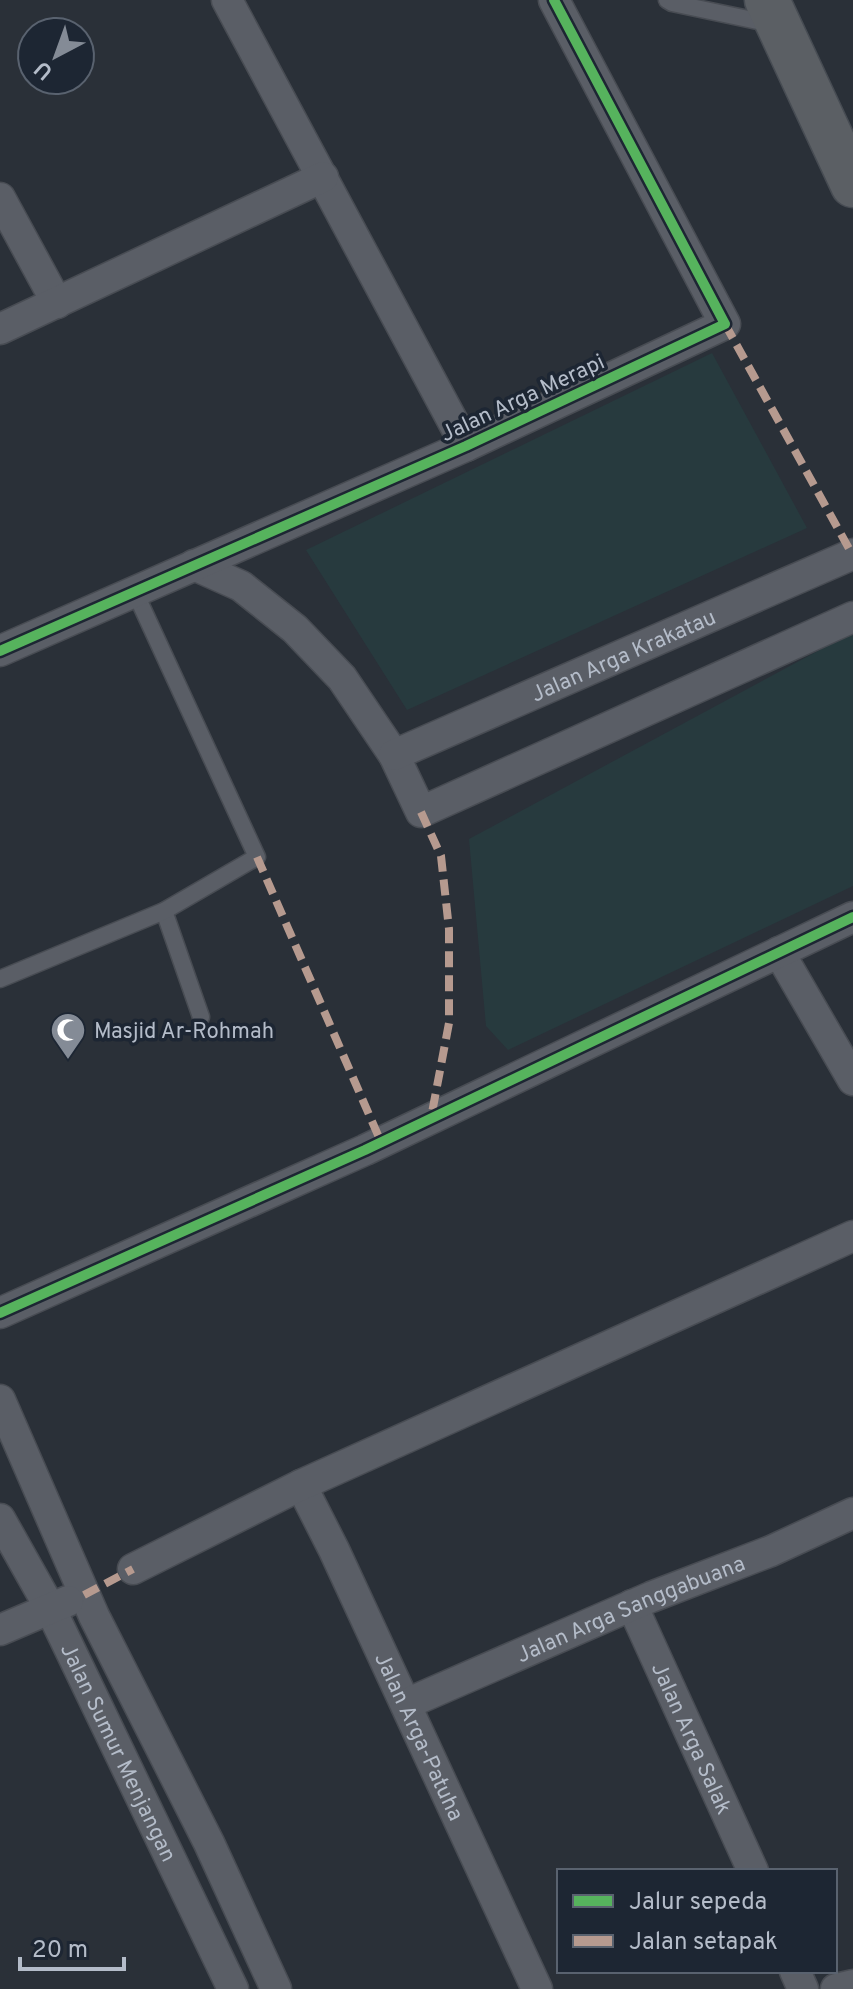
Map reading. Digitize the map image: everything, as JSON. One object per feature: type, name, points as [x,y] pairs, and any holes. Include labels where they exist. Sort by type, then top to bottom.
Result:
[{"type":"highway","points":[[772,12],[853,185]]},
{"type":"street","points":[[227,0],[466,446]]},
{"type":"street","name":"Jalan Arga Merapi","points":[[0,651],[466,446],[725,324],[554,0]]},
{"type":"street","points":[[0,329],[323,177]]},
{"type":"street","points":[[0,198],[57,303]]},
{"type":"street","name":"Jalan Arga Krakatau","points":[[394,755],[853,555]]},
{"type":"street","points":[[194,565],[241,586],[295,629],[342,678],[394,755],[421,812],[853,617]]},
{"type":"street","points":[[0,1313],[365,1150],[853,917]]},
{"type":"street","points":[[779,952],[853,1080]]},
{"type":"street","points":[[133,1569],[301,1485],[853,1236]]},
{"type":"street","points":[[0,1400],[84,1595],[209,1843],[276,1989]]},
{"type":"street","name":"Jalan Arga-Patuha","points":[[301,1485],[537,1989]]},
{"type":"street","name":"Jalan Arga Sanggabuana","points":[[406,1704],[632,1605],[771,1551],[853,1513]]},
{"type":"street","name":"Jalan Sumur Menjangan","points":[[0,1519],[50,1608],[233,1989]]},
{"type":"street","points":[[0,1630],[84,1595]]},
{"type":"street","name":"Jalan Arga Salak","points":[[632,1605],[752,1869]]},
{"type":"street","points":[[836,1989],[853,1985]]},
{"type":"lane","points":[[667,0],[772,12]]},
{"type":"lane","points":[[0,979],[164,911],[257,857],[134,590]]},
{"type":"lane","points":[[164,911],[201,1017]]},
{"type":"green space","points":[[712,353],[807,528],[407,710],[306,550]]},
{"type":"green space","points":[[853,632],[853,886],[508,1050],[486,1026],[469,839]]},
{"type":"marked path","points":[[725,324],[852,554]]},
{"type":"marked path","points":[[421,812],[441,856],[449,929],[449,1023],[431,1118]]},
{"type":"marked path","points":[[257,857],[381,1142]]},
{"type":"marked path","points":[[84,1595],[133,1569]]},
{"type":"cycle path","points":[[0,651],[466,446],[725,324],[554,0]]},
{"type":"cycle path","points":[[0,1313],[365,1150],[853,917]]},
{"type":"place","name":"Masjid Ar-Rohmah","points":[[68,1061]]}]
